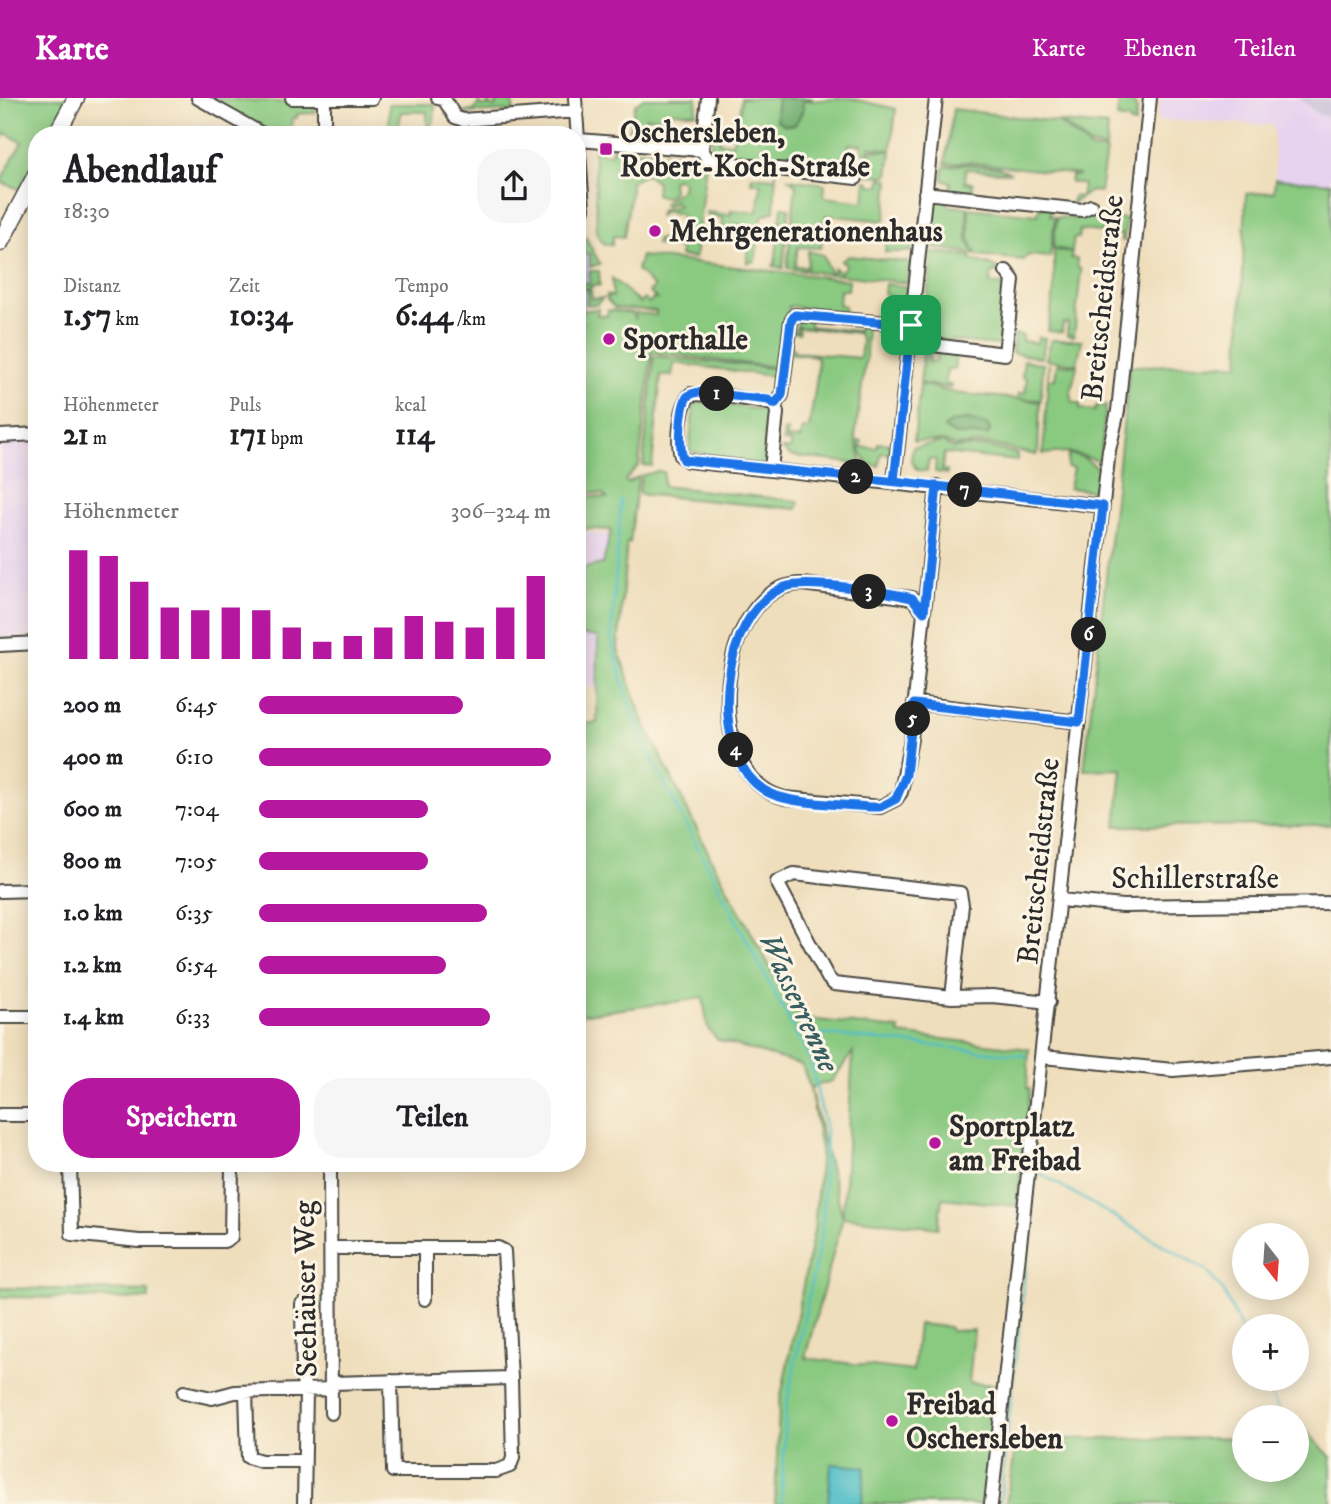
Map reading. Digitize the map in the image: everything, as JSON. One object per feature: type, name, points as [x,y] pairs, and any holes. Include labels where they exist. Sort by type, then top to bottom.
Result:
[{"type":"main road","points":[[62,126],[76,98]]},
{"type":"main road","points":[[0,243],[28,190]]},
{"type":"street","points":[[198,98],[248,126]]},
{"type":"street","points":[[292,98],[372,98]]},
{"type":"street","points":[[324,98],[324,126]]},
{"type":"street","points":[[438,98],[452,103],[455,117],[463,120],[576,105],[578,126]]},
{"type":"street","points":[[708,98],[702,150],[709,161],[856,178]]},
{"type":"street","points":[[894,481],[936,98]]},
{"type":"street","name":"Breitscheidstraße","points":[[992,1504],[1111,435],[1118,411],[1150,98]]},
{"type":"street","points":[[586,141],[702,150]]},
{"type":"street","points":[[925,193],[1082,210],[1091,206]]},
{"type":"street","points":[[909,342],[1005,354],[1013,281],[1006,271]]},
{"type":"street","points":[[775,404],[782,395],[791,321],[795,315],[911,325]]},
{"type":"street","points":[[775,404],[720,394],[691,394],[685,401],[679,448],[681,456],[688,461],[894,481],[1103,506]]},
{"type":"street","points":[[771,469],[777,413],[775,404]]},
{"type":"street","points":[[0,436],[28,434]]},
{"type":"street","points":[[924,612],[912,598],[900,595],[802,584],[785,587],[769,596],[749,621],[735,651],[727,698],[730,729],[748,776],[764,790],[785,798],[869,807],[889,804],[896,799],[904,785],[914,704],[924,612],[937,486]]},
{"type":"street","points":[[0,645],[28,643]]},
{"type":"street","points":[[914,704],[1079,722]]},
{"type":"street","points":[[952,997],[962,897],[960,893],[794,874],[777,882],[830,982],[952,997],[992,996],[1049,1002]]},
{"type":"street","points":[[0,891],[28,890]]},
{"type":"street","name":"Schillerstraße","points":[[1060,900],[1115,906],[1331,903]]},
{"type":"street","points":[[0,1017],[28,1017]]},
{"type":"street","points":[[1043,1057],[1173,1070],[1331,1057]]},
{"type":"street","points":[[0,1115],[28,1115]]},
{"type":"street","points":[[70,1172],[72,1234],[169,1242],[224,1241],[231,1237],[232,1172]]},
{"type":"street","name":"Seehäuser Weg","points":[[330,1172],[331,1413]]},
{"type":"street","points":[[331,1248],[498,1248],[505,1251],[507,1330],[512,1348],[513,1458],[510,1466],[496,1471],[393,1471],[391,1381]]},
{"type":"street","points":[[425,1248],[425,1299]]},
{"type":"street","points":[[302,1304],[303,1381],[306,1392],[304,1504]]},
{"type":"street","points":[[184,1392],[212,1398],[246,1392],[306,1392],[332,1386],[391,1381],[511,1378]]},
{"type":"street","points":[[246,1392],[248,1457],[261,1461],[304,1461]]},
{"type":"shaded area","points":[[1160,98],[1299,98],[1319,115],[1331,117],[1331,183],[1275,179],[1273,125],[1158,120]]},
{"type":"shaded area","points":[[1299,98],[1331,98],[1331,117],[1319,115]]},
{"type":"shaded area","points":[[586,254],[591,254],[586,299]]},
{"type":"shaded area","points":[[28,437],[28,637],[0,638],[0,439]]},
{"type":"shaded area","points":[[586,532],[610,534],[609,546],[604,550],[598,637],[598,687],[586,686]]},
{"type":"green space","points":[[0,98],[70,98],[56,126],[28,126],[28,179],[22,190],[0,182],[22,142],[5,133],[0,142]]},
{"type":"green space","points":[[208,98],[313,104],[315,113],[297,114],[297,118],[292,118],[292,126],[254,126]]},
{"type":"green space","points":[[491,98],[511,98],[514,111],[464,113],[475,110],[479,102],[481,106],[487,106],[489,101],[490,106],[495,107],[497,103]]},
{"type":"green space","points":[[643,98],[697,98],[696,113],[664,112],[663,118],[646,117],[644,131],[629,130],[635,105]]},
{"type":"green space","points":[[741,98],[778,98],[776,111],[801,112],[803,101],[849,98],[896,109],[891,150],[869,147],[868,153],[862,152],[862,145],[849,144],[846,173],[718,158],[711,154],[712,133],[720,133],[719,142],[733,143],[734,135],[737,135]]},
{"type":"green space","points":[[778,98],[814,98],[803,101],[803,110],[795,125],[785,125],[776,120]]},
{"type":"green space","points":[[1119,100],[1133,102],[1137,110],[1135,124],[1130,123],[1130,120],[1117,118]]},
{"type":"green space","points":[[389,104],[435,104],[434,121],[430,126],[427,126],[427,112],[401,112],[399,126],[389,126]]},
{"type":"green space","points":[[953,109],[1058,122],[1091,149],[1106,151],[1100,192],[1090,191],[1072,204],[1073,196],[1081,197],[1083,184],[1070,182],[1071,176],[1080,175],[969,162],[945,164]]},
{"type":"green space","points":[[1061,122],[1108,126],[1106,149],[1090,145]]},
{"type":"green space","points":[[594,148],[600,148],[600,153],[611,154],[612,148],[676,154],[679,157],[692,156],[696,162],[706,163],[695,258],[680,256],[680,248],[656,245],[657,239],[681,241],[681,214],[663,211],[659,217],[661,210],[678,206],[675,201],[666,206],[663,204],[682,189],[683,182],[678,178],[672,181],[673,192],[665,198],[656,194],[657,182],[646,174],[631,182],[624,237],[613,236],[612,245],[604,244],[597,234]]},
{"type":"green space","points":[[870,150],[891,151],[888,176],[867,175]]},
{"type":"green space","points":[[965,164],[1000,168],[1011,173],[966,169],[965,182],[973,183],[972,192],[950,190],[951,182],[942,180],[944,167]]},
{"type":"green space","points":[[776,171],[774,211],[762,216],[755,261],[747,263],[748,226],[732,224],[729,239],[722,237],[723,218],[706,215],[706,212],[730,215],[731,210],[757,212],[761,184],[751,182],[752,176],[775,178]]},
{"type":"green space","points":[[881,178],[889,180],[885,221],[826,215],[825,224],[817,224],[815,239],[822,240],[821,248],[798,247],[795,266],[805,267],[804,271],[787,268],[796,185],[789,179],[825,184],[824,197],[864,202],[866,181],[870,182],[870,185],[880,186]]},
{"type":"green space","points":[[1275,179],[1331,183],[1331,825],[1116,826],[1122,769],[1084,770],[1130,366],[1239,364],[1246,194],[1274,192]]},
{"type":"green space","points":[[937,199],[948,200],[947,206],[967,207],[967,240],[975,254],[927,246],[932,203]]},
{"type":"green space","points":[[782,207],[789,208],[783,268],[773,266]]},
{"type":"green space","points":[[1039,207],[1051,208],[1050,216],[1055,217],[1050,257],[1028,255],[1024,260],[977,255],[969,239],[969,208],[1038,215]]},
{"type":"green space","points":[[1076,214],[1126,219],[1124,241],[1121,240],[1121,234],[1080,230],[1079,238],[1074,238],[1072,251],[1053,248],[1057,217],[1075,219]]},
{"type":"green space","points":[[586,238],[600,264],[590,267],[590,254],[586,254]]},
{"type":"green space","points":[[886,240],[912,242],[911,252],[885,252]]},
{"type":"green space","points":[[1054,250],[1072,252],[1071,258],[1077,259],[1077,266],[1081,270],[1074,336],[1067,335],[1068,323],[1063,323],[1062,332],[1048,331],[1054,290]]},
{"type":"green space","points":[[808,251],[823,255],[831,274],[807,271]]},
{"type":"green space","points":[[932,252],[971,256],[971,259],[996,267],[998,273],[992,272],[990,284],[1003,285],[999,331],[1005,331],[997,345],[923,338]]},
{"type":"green space","points":[[641,256],[849,280],[848,290],[840,290],[839,305],[845,306],[844,313],[789,306],[783,368],[652,352],[639,465],[625,480],[627,483],[638,477],[630,543],[627,542],[618,649],[643,720],[713,862],[796,1015],[802,1012],[809,1019],[900,1029],[899,1034],[1029,1049],[1027,1088],[1030,1089],[1017,1206],[942,1198],[938,1228],[843,1217],[805,1358],[913,1371],[918,1324],[949,1327],[951,1331],[974,1330],[969,1383],[996,1385],[983,1504],[775,1504],[779,1406],[814,1230],[821,1149],[810,1088],[802,1065],[718,1040],[708,1029],[703,998],[586,1014],[586,723],[597,723],[598,637],[586,635],[586,567],[603,564],[611,530],[586,528],[586,496],[607,498],[603,494],[586,493],[586,310],[598,309],[597,315],[607,316],[608,310],[633,313],[635,320],[636,313],[656,315],[656,311],[615,308],[607,300],[607,295],[613,297],[612,278],[640,303],[644,299],[649,303],[654,298],[658,300],[649,292],[654,287],[637,270]],"holes":[[[853,1052],[843,1214],[810,1088],[832,1081]]]},
{"type":"green space","points":[[848,256],[907,262],[911,264],[908,283],[832,274],[834,268],[840,273],[846,265],[841,261]]},
{"type":"green space","points":[[590,271],[599,271],[600,285],[590,286],[592,299],[603,298],[596,305],[586,304],[586,283],[589,283]]},
{"type":"green space","points":[[885,284],[908,287],[905,312],[901,317],[880,317],[881,311],[887,311],[889,295],[884,294]]},
{"type":"green space","points":[[799,320],[810,320],[810,326],[858,331],[860,323],[867,324],[866,358],[855,436],[862,464],[791,456],[782,449],[791,449],[791,442],[783,441],[784,430],[788,430],[787,438],[800,439],[802,429],[809,429],[817,378],[816,356],[792,354],[792,348],[797,352],[860,358],[862,340],[858,333],[798,327],[799,333],[794,332]]},
{"type":"green space","points":[[1014,334],[1022,335],[1022,341],[1037,343],[1038,337],[1045,338],[1042,358],[1012,353]]},
{"type":"green space","points":[[1051,340],[1082,340],[1077,364],[1046,360]]},
{"type":"green space","points":[[930,352],[929,361],[936,362],[937,353],[955,355],[955,369],[947,369],[945,384],[951,385],[950,388],[920,383],[923,355]]},
{"type":"green space","points":[[654,356],[780,369],[779,377],[674,363],[672,376],[661,375],[652,466],[643,465]]},
{"type":"green space","points":[[1024,360],[1043,364],[1041,400],[1018,399],[1019,393],[1025,393],[1027,378],[1022,377]]},
{"type":"green space","points":[[1049,363],[1048,379],[1055,379],[1057,364],[1077,366],[1071,392],[1073,403],[1080,403],[1080,409],[1095,411],[1096,406],[1106,406],[1100,461],[1068,452],[1043,454]]},
{"type":"green space","points":[[920,385],[958,393],[1040,402],[1036,455],[985,443],[956,446],[944,441],[914,441]],"holes":[[[968,420],[981,425],[978,436],[952,432],[952,422]]]},
{"type":"green space","points":[[699,402],[764,410],[768,413],[764,447],[770,448],[765,465],[723,462],[724,458],[689,451],[694,404]]},
{"type":"green space","points":[[968,420],[988,425],[988,435],[955,435],[944,428],[952,422]]},
{"type":"green space","points":[[856,441],[862,441],[861,447],[877,448],[878,443],[890,444],[889,454],[881,453],[879,466],[867,464]]},
{"type":"green space","points":[[942,442],[953,448],[986,446],[1017,454],[1017,461],[944,453],[942,470],[947,471],[947,474],[935,472],[936,460],[929,459],[927,471],[917,470],[911,461],[913,447]]},
{"type":"green space","points":[[1068,454],[1082,457],[1099,468],[1097,491],[1069,488],[1073,468],[1067,467]]},
{"type":"green space","points":[[664,472],[663,486],[799,501],[797,509],[639,494],[641,476]]},
{"type":"green space","points":[[0,1288],[149,1291],[149,1299],[0,1297]]},
{"type":"green space","points":[[1309,1434],[1331,1457],[1331,1504],[1006,1504],[1017,1439],[1232,1438],[1232,1482],[1309,1482]]},
{"type":"water","points":[[831,1464],[865,1467],[862,1504],[828,1504]]},
{"type":"waterway","name":"Wasserrenne","points":[[618,540],[621,501]]},
{"type":"waterway","name":"Wasserrenne","points":[[618,544],[611,639],[628,699],[652,760],[810,1060],[826,1130],[822,1231],[786,1407],[781,1504]]},
{"type":"waterway","points":[[804,1032],[1027,1056]]},
{"type":"waterway","points":[[1039,1152],[1036,1171],[1206,1270],[1224,1292],[1234,1314]]},
{"type":"waterway","points":[[1006,1443],[1036,1172]]},
{"type":"waterway","points":[[1269,1391],[1276,1405]]},
{"type":"waterway","points":[[1000,1504],[1005,1455]]},
{"type":"place","name":"Oschersleben, Robert-Koch-Straße","points":[[606,149]]},
{"type":"place","name":"Mehrgenerationenhaus","points":[[655,231]]},
{"type":"place","name":"Sporthalle","points":[[609,339]]},
{"type":"place","name":"Sportplatz am Freibad","points":[[935,1143]]},
{"type":"place","name":"Freibad Oschersleben","points":[[892,1421]]},
{"type":"route","points":[[911,325],[811,314],[795,315],[791,321],[782,395],[775,404],[768,400],[699,392],[691,394],[685,401],[679,448],[684,460],[894,481],[937,486],[924,612],[912,598],[900,595],[795,584],[769,596],[749,621],[735,651],[728,684],[730,729],[748,776],[773,795],[869,807],[889,804],[896,799],[904,785],[914,704],[1079,722],[1103,506],[894,481],[911,325]]}]
